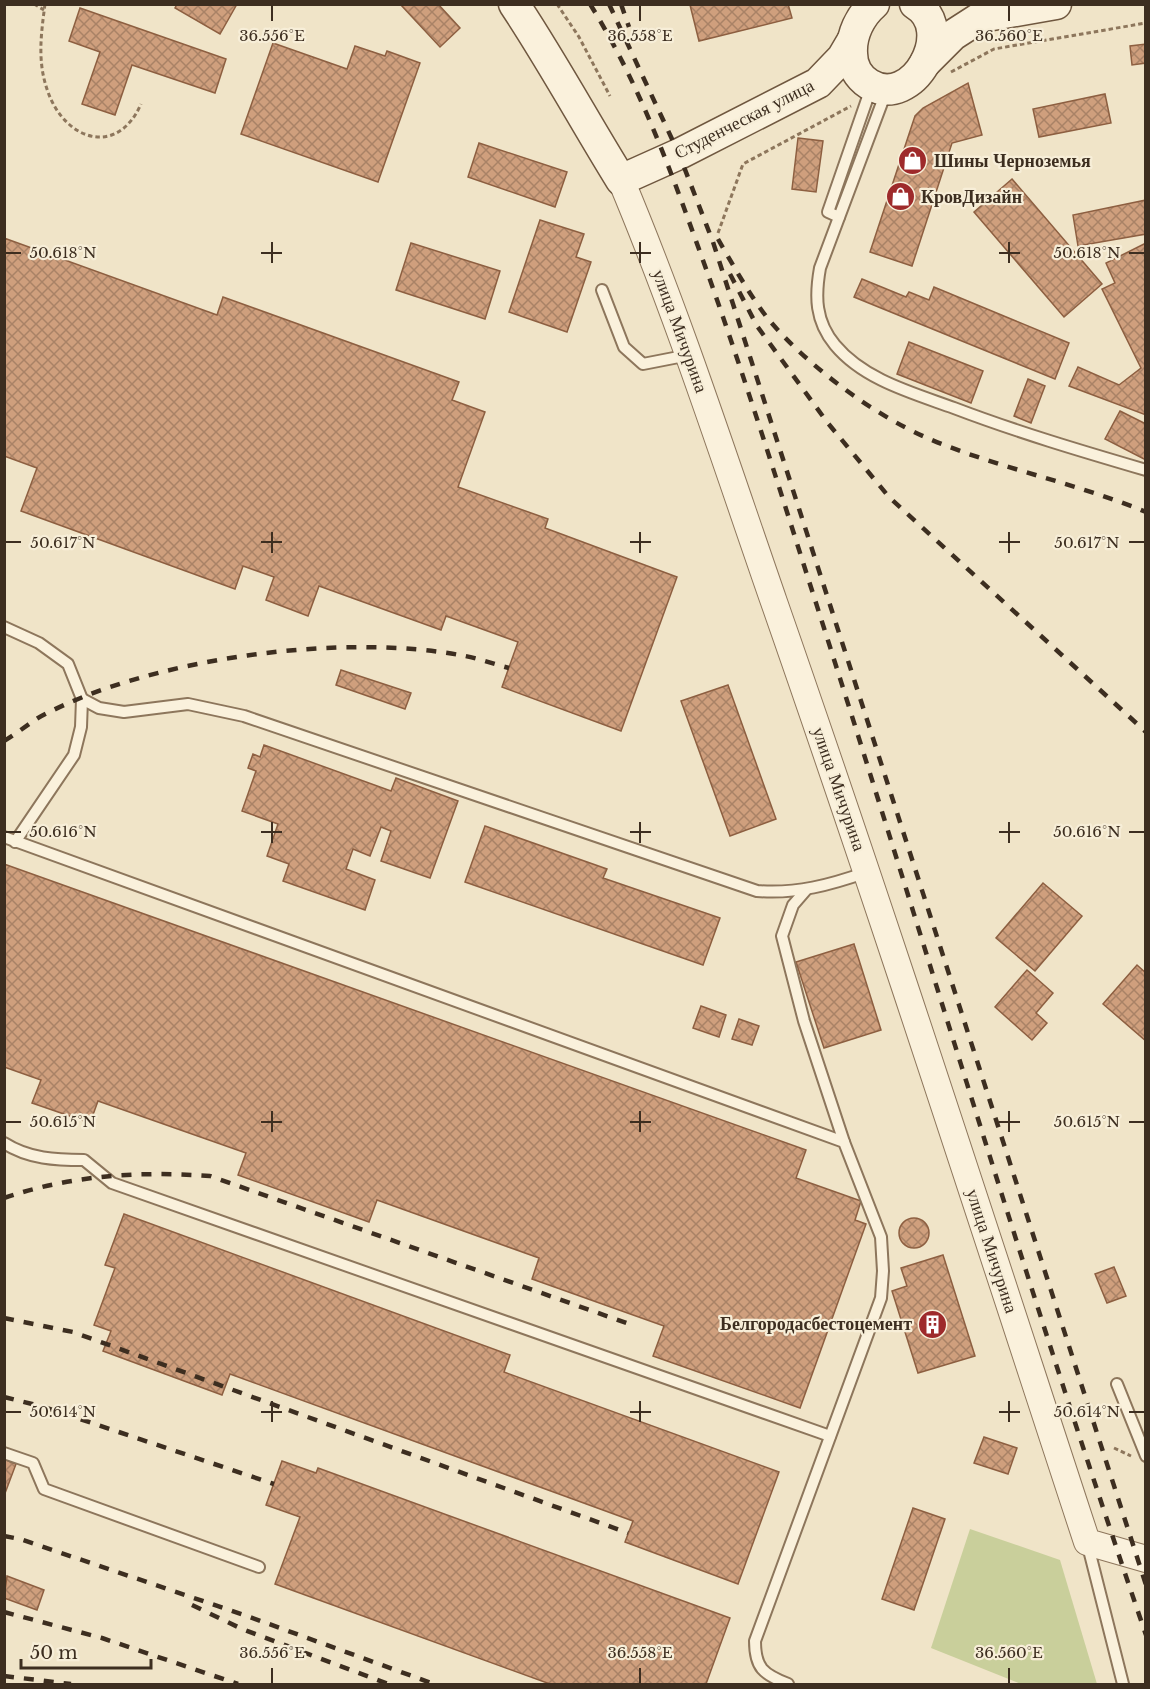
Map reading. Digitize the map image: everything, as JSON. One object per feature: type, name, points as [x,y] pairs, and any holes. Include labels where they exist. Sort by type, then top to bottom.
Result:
[{"type":"main road","name":"улица Мичурина","points":[[514,4],[542,45],[579,113],[621,180]]},
{"type":"main road","name":"Студенческая улица","points":[[621,180],[679,154],[818,83],[842,58],[860,21],[874,4]]},
{"type":"main road","points":[[919,6],[981,17],[1056,4]]},
{"type":"main road","points":[[919,6],[932,30],[930,50],[934,70]]},
{"type":"main road","points":[[818,83],[874,88],[909,83],[934,70],[953,35],[981,17]]},
{"type":"main road","points":[[852,41],[853,65],[874,88]]},
{"type":"street","name":"улица Мичурина","points":[[621,180],[651,249],[868,872],[1087,1542]]},
{"type":"street","points":[[1087,1542],[1146,1559]]},
{"type":"lane","points":[[839,217],[828,212],[874,88]]},
{"type":"lane","points":[[874,88],[839,217],[820,268],[815,295],[821,322],[835,345],[860,367],[892,385],[1025,435],[1146,470]]},
{"type":"lane","points":[[602,290],[624,347],[643,364],[689,356]]},
{"type":"lane","points":[[4,627],[39,643],[68,664],[82,699],[81,727],[74,755],[10,840],[844,1142]]},
{"type":"lane","points":[[82,699],[99,708],[124,712],[188,704],[244,716],[737,885],[767,892],[806,890],[868,872]]},
{"type":"lane","points":[[788,1684],[763,1671],[755,1658],[755,1641],[881,1298],[883,1271],[881,1238],[844,1142],[804,1021],[782,936],[793,904],[806,890]]},
{"type":"lane","points":[[4,1143],[32,1156],[57,1160],[84,1160],[112,1183],[830,1436]]},
{"type":"lane","points":[[1117,1384],[1146,1456]]},
{"type":"lane","points":[[4,1453],[33,1463],[44,1489],[260,1568]]},
{"type":"lane","points":[[1087,1542],[1123,1684]]},
{"type":"path","points":[[34,4],[44,10]]},
{"type":"path","points":[[45,4],[39,52],[48,93],[67,124],[87,137],[114,136],[134,121],[141,104]]},
{"type":"path","points":[[557,4],[579,37],[609,96]]},
{"type":"path","points":[[934,70],[994,50],[1146,23]]},
{"type":"path","points":[[718,233],[743,164],[874,88]]},
{"type":"green space","points":[[970,1529],[1060,1560],[1097,1684],[1021,1684],[931,1648]]},
{"type":"building","points":[[177,4],[237,4],[220,34],[175,8]]},
{"type":"building","points":[[400,4],[438,4],[460,28],[440,47]]},
{"type":"building","points":[[788,4],[792,18],[699,41],[690,5]]},
{"type":"building","points":[[80,8],[226,59],[215,93],[132,65],[115,115],[82,104],[100,52],[69,41]]},
{"type":"building","points":[[273,43],[347,69],[355,46],[385,56],[387,51],[420,63],[378,182],[241,134]]},
{"type":"building","points":[[1146,44],[1146,63],[1132,65],[1130,46]]},
{"type":"building","points":[[968,83],[982,135],[952,143],[912,266],[870,252],[915,116],[923,108]]},
{"type":"building","points":[[1105,94],[1111,123],[1039,137],[1033,109]]},
{"type":"building","points":[[798,138],[823,141],[816,192],[792,189]]},
{"type":"building","points":[[479,143],[567,172],[555,207],[468,177]]},
{"type":"building","points":[[1012,179],[1102,284],[1064,317],[974,212]]},
{"type":"building","points":[[1146,200],[1146,234],[1078,246],[1073,215]]},
{"type":"building","points":[[540,220],[584,234],[576,257],[591,262],[567,332],[509,312]]},
{"type":"building","points":[[4,238],[217,315],[223,297],[459,382],[452,400],[485,412],[458,487],[548,519],[545,528],[677,577],[621,731],[502,687],[518,642],[446,616],[441,630],[319,586],[308,616],[266,600],[274,577],[243,566],[235,589],[21,511],[37,468],[4,456]]},
{"type":"building","points":[[411,243],[500,271],[485,319],[396,290]]},
{"type":"building","points":[[1146,243],[1146,415],[1069,386],[1078,367],[1119,385],[1141,368],[1102,289],[1115,283],[1106,263]]},
{"type":"building","points":[[862,279],[906,297],[909,292],[929,300],[934,287],[1069,343],[1055,379],[854,297]]},
{"type":"building","points":[[909,342],[983,371],[971,403],[897,374]]},
{"type":"building","points":[[1028,379],[1045,386],[1031,423],[1014,416]]},
{"type":"building","points":[[1120,411],[1146,424],[1146,460],[1105,439]]},
{"type":"building","points":[[341,670],[411,693],[405,709],[336,685]]},
{"type":"building","points":[[728,685],[776,819],[730,836],[681,701]]},
{"type":"building","points":[[264,745],[391,791],[396,778],[458,801],[430,878],[381,861],[391,831],[381,827],[370,856],[353,849],[346,869],[375,880],[365,910],[283,881],[289,864],[267,856],[278,824],[242,811],[256,771],[248,768],[253,754],[260,757]]},
{"type":"building","points":[[485,826],[607,869],[603,878],[720,918],[703,965],[465,882]]},
{"type":"building","points":[[4,864],[806,1150],[796,1178],[861,1201],[855,1220],[866,1224],[800,1408],[653,1356],[664,1326],[532,1279],[539,1258],[377,1200],[369,1222],[238,1175],[246,1153],[98,1101],[90,1123],[32,1103],[41,1080],[4,1067]]},
{"type":"building","points":[[1043,883],[1082,916],[1035,971],[996,938]]},
{"type":"building","points":[[854,944],[881,1030],[824,1048],[796,962]]},
{"type":"building","points":[[1137,965],[1146,973],[1146,1041],[1103,1004]]},
{"type":"building","points":[[1027,970],[1053,993],[1036,1013],[1047,1023],[1032,1040],[995,1007]]},
{"type":"building","points":[[701,1006],[726,1015],[719,1037],[693,1028]]},
{"type":"building","points":[[739,1019],[759,1026],[752,1045],[732,1039]]},
{"type":"building","points":[[124,1214],[510,1355],[504,1372],[779,1472],[738,1584],[625,1542],[633,1521],[230,1374],[222,1395],[103,1351],[111,1331],[94,1325],[115,1268],[105,1265]]},
{"type":"building","points":[[914,1218],[920,1219],[928,1227],[928,1239],[920,1247],[914,1248],[908,1247],[900,1239],[899,1233],[900,1227],[908,1219]]},
{"type":"building","name":"Белгородасбестоцемент","points":[[943,1255],[975,1356],[918,1373],[892,1291],[907,1286],[901,1268]]},
{"type":"building","points":[[1114,1267],[1126,1296],[1107,1303],[1095,1274]]},
{"type":"building","points":[[984,1437],[1017,1448],[1008,1474],[974,1463]]},
{"type":"building","points":[[4,1459],[16,1464],[4,1496]]},
{"type":"building","points":[[282,1461],[316,1473],[318,1468],[730,1618],[706,1684],[550,1684],[275,1584],[300,1517],[266,1505]]},
{"type":"building","points":[[913,1508],[945,1519],[914,1610],[882,1599]]},
{"type":"building","points":[[7,1576],[44,1590],[37,1610],[4,1598]]},
{"type":"railway","points":[[590,4],[622,61],[662,150],[726,325],[768,451],[1058,1372],[1146,1635]]},
{"type":"railway","points":[[609,4],[679,154],[713,242],[1146,1585]]},
{"type":"railway","points":[[621,4],[629,27]]},
{"type":"railway","points":[[718,239],[755,301],[784,337],[841,386],[883,415],[952,448],[1119,501],[1146,512]]},
{"type":"railway","points":[[730,274],[757,326],[827,422],[889,497],[1146,732]]},
{"type":"railway","points":[[4,741],[38,718],[83,697],[134,680],[189,666],[247,656],[305,649],[363,647],[416,649],[465,656],[509,668]]},
{"type":"railway","points":[[4,1198],[55,1184],[106,1176],[157,1174],[210,1176],[635,1326]]},
{"type":"railway","points":[[4,1318],[73,1332],[628,1533]]},
{"type":"railway","points":[[4,1397],[44,1407],[274,1484]]},
{"type":"railway","points":[[4,1536],[20,1539],[247,1616],[434,1684]]},
{"type":"railway","points":[[192,1605],[242,1629],[388,1684]]},
{"type":"railway","points":[[4,1612],[102,1638],[238,1684]]},
{"type":"railway","points":[[4,1676],[71,1684]]},
{"type":"place","name":"Шины Черноземья","points":[[913,161]]},
{"type":"place","name":"КровДизайн","points":[[900,197]]},
{"type":"place","name":"Белгородасбестоцемент","points":[[933,1324]]}]
